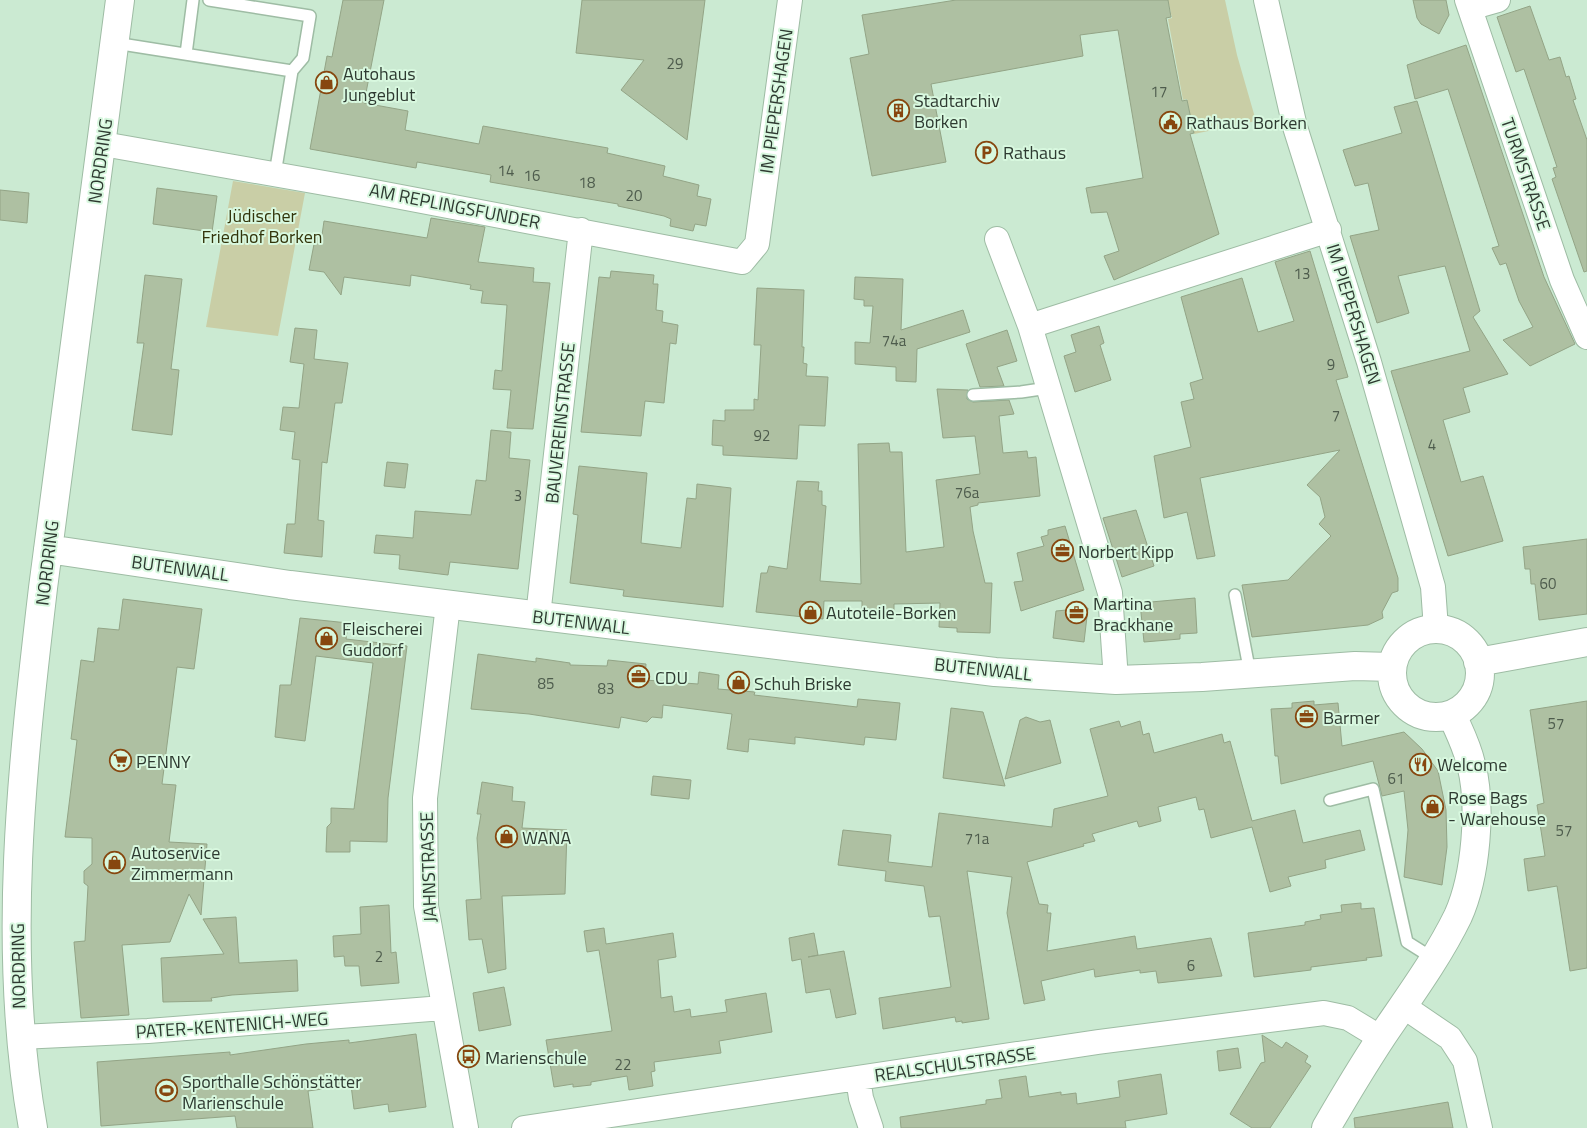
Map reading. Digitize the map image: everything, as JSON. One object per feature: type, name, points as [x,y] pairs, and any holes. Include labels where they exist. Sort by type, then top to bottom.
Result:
[{"type":"main road","name":"NORDRING","points":[[33,1128],[20,1038],[16,934],[21,810],[64,416],[103,144],[120,0]]},
{"type":"main road","name":"BUTENWALL","points":[[48,549],[290,585],[995,672],[1116,680],[1356,666],[1392,668]]},
{"type":"main road","points":[[1436,629],[1459,636],[1468,643],[1478,662],[1480,675],[1474,694],[1468,703],[1452,714],[1437,718],[1422,716],[1409,709],[1399,698],[1393,685],[1392,668],[1401,645],[1422,631],[1436,629]]},
{"type":"main road","points":[[1478,662],[1587,642]]},
{"type":"main road","points":[[1326,1128],[1381,1038],[1434,958],[1458,915],[1467,889],[1477,811],[1472,765],[1452,714]]},
{"type":"street","name":"IM PIEPERSHAGEN","points":[[763,203],[790,0]]},
{"type":"street","name":"IM PIEPERSHAGEN","points":[[1266,0],[1295,127],[1329,230],[1433,587],[1436,629]]},
{"type":"street","points":[[1469,4],[1498,0]]},
{"type":"street","name":"TURMSTRASSE","points":[[1469,4],[1562,280],[1587,337]]},
{"type":"street","name":"AM REPLINGSFUNDER","points":[[103,144],[581,230],[742,262],[757,244],[763,203]]},
{"type":"street","name":"BAUVEREINSTRASSE","points":[[538,616],[581,230]]},
{"type":"street","points":[[1030,326],[1329,230]]},
{"type":"street","points":[[997,239],[1030,326],[1110,593],[1116,680]]},
{"type":"street","name":"JAHNSTRASSE","points":[[448,605],[425,798],[426,906],[466,1128]]},
{"type":"street","points":[[1403,1006],[1450,1038],[1465,1061],[1480,1128]]},
{"type":"street","name":"PATER-KENTENICH-WEG","points":[[20,1038],[158,1030],[443,1008]]},
{"type":"street","name":"REALSCHULSTRASSE","points":[[524,1128],[1098,1042],[1324,1013],[1348,1018],[1381,1038]]},
{"type":"street","points":[[858,1078],[861,1098],[872,1128]]},
{"type":"lane","points":[[186,54],[193,0]]},
{"type":"lane","points":[[209,0],[310,16],[303,58],[292,71],[275,174]]},
{"type":"lane","points":[[115,43],[292,71]]},
{"type":"lane","points":[[973,395],[1048,388]]},
{"type":"lane","points":[[1235,595],[1250,673]]},
{"type":"lane","points":[[1330,800],[1373,789],[1407,942],[1434,958]]},
{"type":"green space","points":[[1168,0],[1225,0],[1237,55],[1256,121],[1194,134],[1187,99],[1183,100],[1168,19],[1172,18]]},
{"type":"green space","name":"Jüdischer Friedhof Borken","points":[[233,181],[305,193],[278,336],[206,327]]},
{"type":"building","points":[[343,0],[384,0],[364,103],[408,111],[405,130],[479,144],[483,126],[608,148],[607,153],[665,166],[663,176],[699,185],[697,196],[711,199],[706,226],[695,224],[693,231],[670,226],[671,219],[664,216],[618,206],[618,204],[490,182],[491,175],[417,162],[416,168],[310,149],[327,56],[332,57]]},
{"type":"building","points":[[582,0],[705,0],[687,140],[621,90],[644,60],[576,53]]},
{"type":"building","points":[[956,0],[1168,0],[1171,17],[1166,18],[1182,101],[1187,100],[1194,133],[1190,134],[1219,234],[1114,280],[1104,256],[1119,251],[1107,212],[1091,213],[1086,188],[1143,178],[1118,30],[1080,35],[1083,56],[931,84],[946,162],[872,176],[850,58],[869,54],[862,15]]},
{"type":"building","points":[[1413,0],[1446,0],[1449,15],[1439,34],[1421,24],[1417,18]]},
{"type":"building","points":[[1530,6],[1549,60],[1560,57],[1566,77],[1569,76],[1576,99],[1573,100],[1587,140],[1587,271],[1584,272],[1552,179],[1556,177],[1553,168],[1557,167],[1524,69],[1516,72],[1497,17]]},
{"type":"building","points":[[1466,45],[1544,277],[1575,344],[1530,366],[1503,340],[1533,327],[1519,301],[1506,263],[1500,265],[1492,248],[1499,246],[1448,89],[1415,99],[1407,65]]},
{"type":"building","points":[[1417,101],[1480,311],[1473,317],[1508,374],[1463,388],[1470,412],[1443,420],[1461,482],[1483,476],[1503,541],[1448,556],[1391,371],[1470,351],[1445,266],[1398,276],[1409,313],[1377,323],[1350,236],[1379,230],[1368,183],[1355,186],[1343,150],[1402,133],[1394,107]]},
{"type":"building","points":[[157,188],[217,196],[212,232],[153,224]]},
{"type":"building","points":[[0,190],[29,193],[27,223],[0,220]]},
{"type":"building","points":[[431,218],[485,227],[478,262],[534,268],[533,282],[550,283],[533,429],[507,428],[511,390],[493,389],[495,370],[502,371],[507,305],[481,303],[483,291],[470,289],[471,285],[411,275],[410,286],[344,277],[341,295],[324,272],[309,270],[316,234],[322,235],[324,221],[427,238]]},
{"type":"building","points":[[1310,251],[1348,377],[1336,380],[1398,578],[1398,591],[1392,593],[1382,612],[1383,618],[1368,625],[1252,637],[1242,585],[1288,580],[1331,536],[1319,524],[1325,517],[1320,497],[1307,485],[1340,450],[1200,478],[1215,556],[1197,559],[1187,512],[1164,518],[1154,456],[1191,447],[1181,402],[1194,399],[1190,383],[1203,379],[1181,297],[1242,278],[1258,332],[1294,321],[1275,262]]},
{"type":"building","points":[[611,271],[654,275],[653,284],[658,284],[656,310],[663,311],[662,322],[678,325],[676,344],[670,343],[664,403],[645,401],[641,436],[581,432],[599,277],[610,278]]},
{"type":"building","points":[[145,275],[182,279],[171,369],[179,370],[172,435],[132,430],[144,343],[137,343]]},
{"type":"building","points":[[855,277],[903,279],[901,330],[963,310],[970,332],[917,349],[916,382],[896,381],[896,367],[855,364],[855,342],[870,343],[873,306],[864,306],[864,300],[854,299]]},
{"type":"building","points":[[757,288],[804,290],[802,347],[804,347],[803,363],[807,364],[806,376],[828,377],[825,426],[799,425],[797,459],[723,455],[723,446],[712,445],[713,420],[725,421],[725,410],[754,410],[754,399],[758,400],[761,345],[754,345]]},
{"type":"building","points":[[1099,326],[1104,343],[1100,345],[1111,380],[1075,392],[1064,356],[1076,352],[1071,335]]},
{"type":"building","points":[[295,328],[317,330],[314,359],[348,363],[342,403],[335,403],[327,463],[322,462],[318,520],[324,521],[322,557],[284,553],[287,524],[295,524],[300,460],[292,459],[295,432],[280,430],[283,407],[299,408],[304,364],[290,362]]},
{"type":"building","points":[[1007,330],[1017,361],[997,367],[1004,386],[980,387],[966,344]]},
{"type":"building","points":[[937,389],[968,390],[967,399],[973,402],[1009,400],[1014,414],[999,416],[1003,453],[1027,451],[1028,458],[1036,457],[1040,496],[978,503],[978,505],[970,507],[973,531],[985,583],[992,583],[990,633],[957,632],[957,628],[939,627],[940,603],[894,604],[894,614],[862,614],[862,601],[824,601],[823,619],[756,612],[761,573],[767,573],[769,566],[787,569],[797,481],[819,482],[818,491],[822,491],[822,505],[826,506],[820,581],[861,584],[858,444],[889,443],[890,452],[902,452],[906,552],[944,547],[936,480],[980,474],[975,436],[943,438]]},
{"type":"building","points":[[491,430],[511,432],[509,458],[530,460],[518,569],[450,562],[448,575],[399,569],[400,555],[374,553],[376,535],[413,538],[415,511],[471,515],[476,480],[486,481]]},
{"type":"building","points":[[387,462],[408,464],[405,488],[384,486]]},
{"type":"building","points":[[579,466],[647,473],[641,543],[681,548],[687,498],[696,499],[697,484],[731,488],[723,607],[623,596],[624,590],[570,583],[578,515],[573,514]]},
{"type":"building","points":[[1136,510],[1154,566],[1122,577],[1103,518]]},
{"type":"building","points":[[1065,526],[1084,590],[1021,611],[1014,582],[1023,581],[1017,553],[1044,546],[1041,537],[1048,535],[1048,530]]},
{"type":"building","points":[[1587,539],[1587,614],[1539,620],[1535,584],[1531,584],[1530,569],[1525,569],[1523,547]]},
{"type":"building","points":[[1195,598],[1197,633],[1180,634],[1180,639],[1144,642],[1140,603]]},
{"type":"building","points":[[123,599],[202,609],[194,669],[177,667],[162,784],[176,785],[169,842],[207,844],[201,915],[189,894],[170,942],[122,945],[129,1015],[81,1018],[74,942],[85,941],[88,886],[84,883],[84,871],[92,864],[92,838],[65,837],[77,740],[71,739],[81,660],[94,662],[98,628],[119,630]]},
{"type":"building","points":[[1088,608],[1084,642],[1053,638],[1056,611]]},
{"type":"building","points":[[300,618],[348,623],[346,639],[407,646],[388,798],[387,842],[350,841],[350,852],[326,852],[327,827],[331,823],[331,808],[354,809],[373,663],[316,656],[305,741],[275,737],[280,685],[291,685]]},
{"type":"building","points":[[478,654],[536,662],[536,658],[570,663],[570,665],[607,666],[608,660],[646,664],[645,680],[698,684],[699,672],[719,675],[718,689],[755,692],[754,695],[857,707],[858,699],[900,703],[896,740],[865,737],[864,745],[795,737],[795,744],[749,739],[748,752],[727,749],[732,714],[663,705],[662,718],[652,717],[647,722],[621,717],[619,728],[529,714],[471,709]]},
{"type":"building","points":[[1314,701],[1314,705],[1338,703],[1342,746],[1404,732],[1422,749],[1438,771],[1446,810],[1447,847],[1442,885],[1404,877],[1408,830],[1404,791],[1382,796],[1373,761],[1281,784],[1278,756],[1275,756],[1271,709],[1292,708],[1292,703]]},
{"type":"building","points":[[1587,701],[1587,968],[1570,971],[1557,886],[1528,891],[1524,859],[1545,856],[1537,805],[1544,803],[1530,710]]},
{"type":"building","points":[[951,708],[983,712],[1005,786],[943,778]]},
{"type":"building","points":[[1026,717],[1040,722],[1050,720],[1061,763],[1005,779],[1020,720]]},
{"type":"building","points":[[1119,721],[1121,727],[1140,721],[1143,735],[1149,733],[1154,753],[1222,734],[1224,743],[1230,741],[1252,821],[1295,810],[1303,843],[1360,830],[1365,850],[1325,860],[1326,868],[1288,877],[1291,886],[1270,892],[1252,827],[1211,838],[1204,809],[1199,810],[1196,797],[1158,807],[1161,821],[1139,827],[1137,821],[1092,834],[1095,841],[1083,844],[1084,846],[1027,862],[1039,904],[1048,905],[1047,913],[1051,913],[1047,951],[1135,936],[1137,949],[1211,938],[1222,976],[1158,983],[1156,971],[1140,973],[1140,970],[1095,977],[1094,969],[1041,981],[1045,1000],[1024,1004],[1007,913],[1012,877],[967,871],[989,1019],[962,1023],[962,1021],[956,1022],[955,1017],[883,1029],[879,998],[951,987],[940,916],[929,917],[924,886],[885,881],[886,871],[838,865],[843,830],[891,835],[888,862],[932,867],[939,813],[1052,827],[1054,809],[1108,796],[1090,729]]},
{"type":"building","points":[[653,776],[691,780],[689,799],[651,795]]},
{"type":"building","points":[[482,782],[513,787],[512,801],[525,802],[522,828],[567,830],[565,894],[502,896],[506,969],[488,973],[482,939],[469,940],[466,900],[481,899],[477,838],[481,814],[477,814]]},
{"type":"building","points":[[1361,903],[1361,909],[1374,908],[1382,956],[1366,958],[1367,960],[1311,967],[1311,970],[1254,977],[1248,933],[1305,925],[1305,922],[1321,919],[1320,915],[1342,912],[1341,905]]},
{"type":"building","points":[[389,905],[391,953],[396,952],[399,983],[361,986],[359,966],[345,966],[344,956],[334,957],[333,936],[361,934],[360,907]]},
{"type":"building","points":[[236,917],[239,963],[297,960],[298,991],[232,995],[211,998],[212,1001],[163,1002],[161,958],[224,954],[203,919]]},
{"type":"building","points":[[604,928],[606,944],[673,933],[676,957],[658,960],[661,998],[672,996],[674,1012],[690,1009],[691,1017],[727,1012],[725,1000],[766,993],[772,1032],[719,1041],[721,1053],[654,1062],[655,1071],[651,1072],[653,1086],[629,1090],[627,1076],[591,1082],[591,1085],[573,1087],[573,1084],[554,1087],[546,1040],[612,1031],[599,950],[587,952],[584,931]]},
{"type":"building","points":[[814,933],[818,955],[808,957],[844,951],[856,1014],[836,1018],[830,989],[806,993],[801,959],[792,961],[789,938]]},
{"type":"building","points":[[504,987],[511,1025],[479,1031],[473,993]]},
{"type":"building","points":[[416,1034],[426,1107],[389,1112],[388,1104],[354,1109],[351,1085],[308,1091],[313,1128],[237,1128],[235,1116],[101,1126],[97,1062],[230,1052],[230,1055],[306,1044],[349,1040],[349,1043]]},
{"type":"building","points":[[1262,1035],[1282,1048],[1286,1042],[1308,1056],[1305,1062],[1311,1066],[1270,1128],[1252,1128],[1230,1114],[1261,1063],[1265,1062]]},
{"type":"building","points":[[1238,1048],[1241,1068],[1219,1071],[1217,1051]]},
{"type":"building","points":[[1161,1074],[1167,1114],[1125,1121],[1126,1128],[901,1128],[900,1117],[986,1104],[986,1100],[1002,1098],[999,1080],[1026,1076],[1029,1097],[1061,1092],[1061,1095],[1076,1093],[1077,1104],[1120,1097],[1118,1081]]},
{"type":"building","points":[[1448,1102],[1453,1128],[1355,1128],[1354,1118]]},
{"type":"place","name":"Autohaus Jungeblut","points":[[327,83]]},
{"type":"place","name":"Stadtarchiv Borken","points":[[898,110]]},
{"type":"place","name":"Rathaus Borken","points":[[1170,122]]},
{"type":"place","name":"Rathaus","points":[[987,152]]},
{"type":"place","name":"Norbert Kipp","points":[[1062,551]]},
{"type":"place","name":"Autoteile-Borken","points":[[810,612]]},
{"type":"place","name":"Martina Brackhane","points":[[1077,613]]},
{"type":"place","name":"Fleischerei Guddorf","points":[[326,638]]},
{"type":"place","name":"CDU","points":[[639,677]]},
{"type":"place","name":"Schuh Briske","points":[[738,683]]},
{"type":"place","name":"Barmer","points":[[1307,717]]},
{"type":"place","name":"PENNY","points":[[120,761]]},
{"type":"place","name":"Welcome","points":[[1421,764]]},
{"type":"place","name":"Rose Bags - Warehouse","points":[[1432,807]]},
{"type":"place","name":"WANA","points":[[506,837]]},
{"type":"place","name":"Autoservice Zimmermann","points":[[115,862]]},
{"type":"place","name":"Marienschule","points":[[469,1057]]},
{"type":"place","name":"Sporthalle Schönstätter Marienschule","points":[[166,1091]]}]
